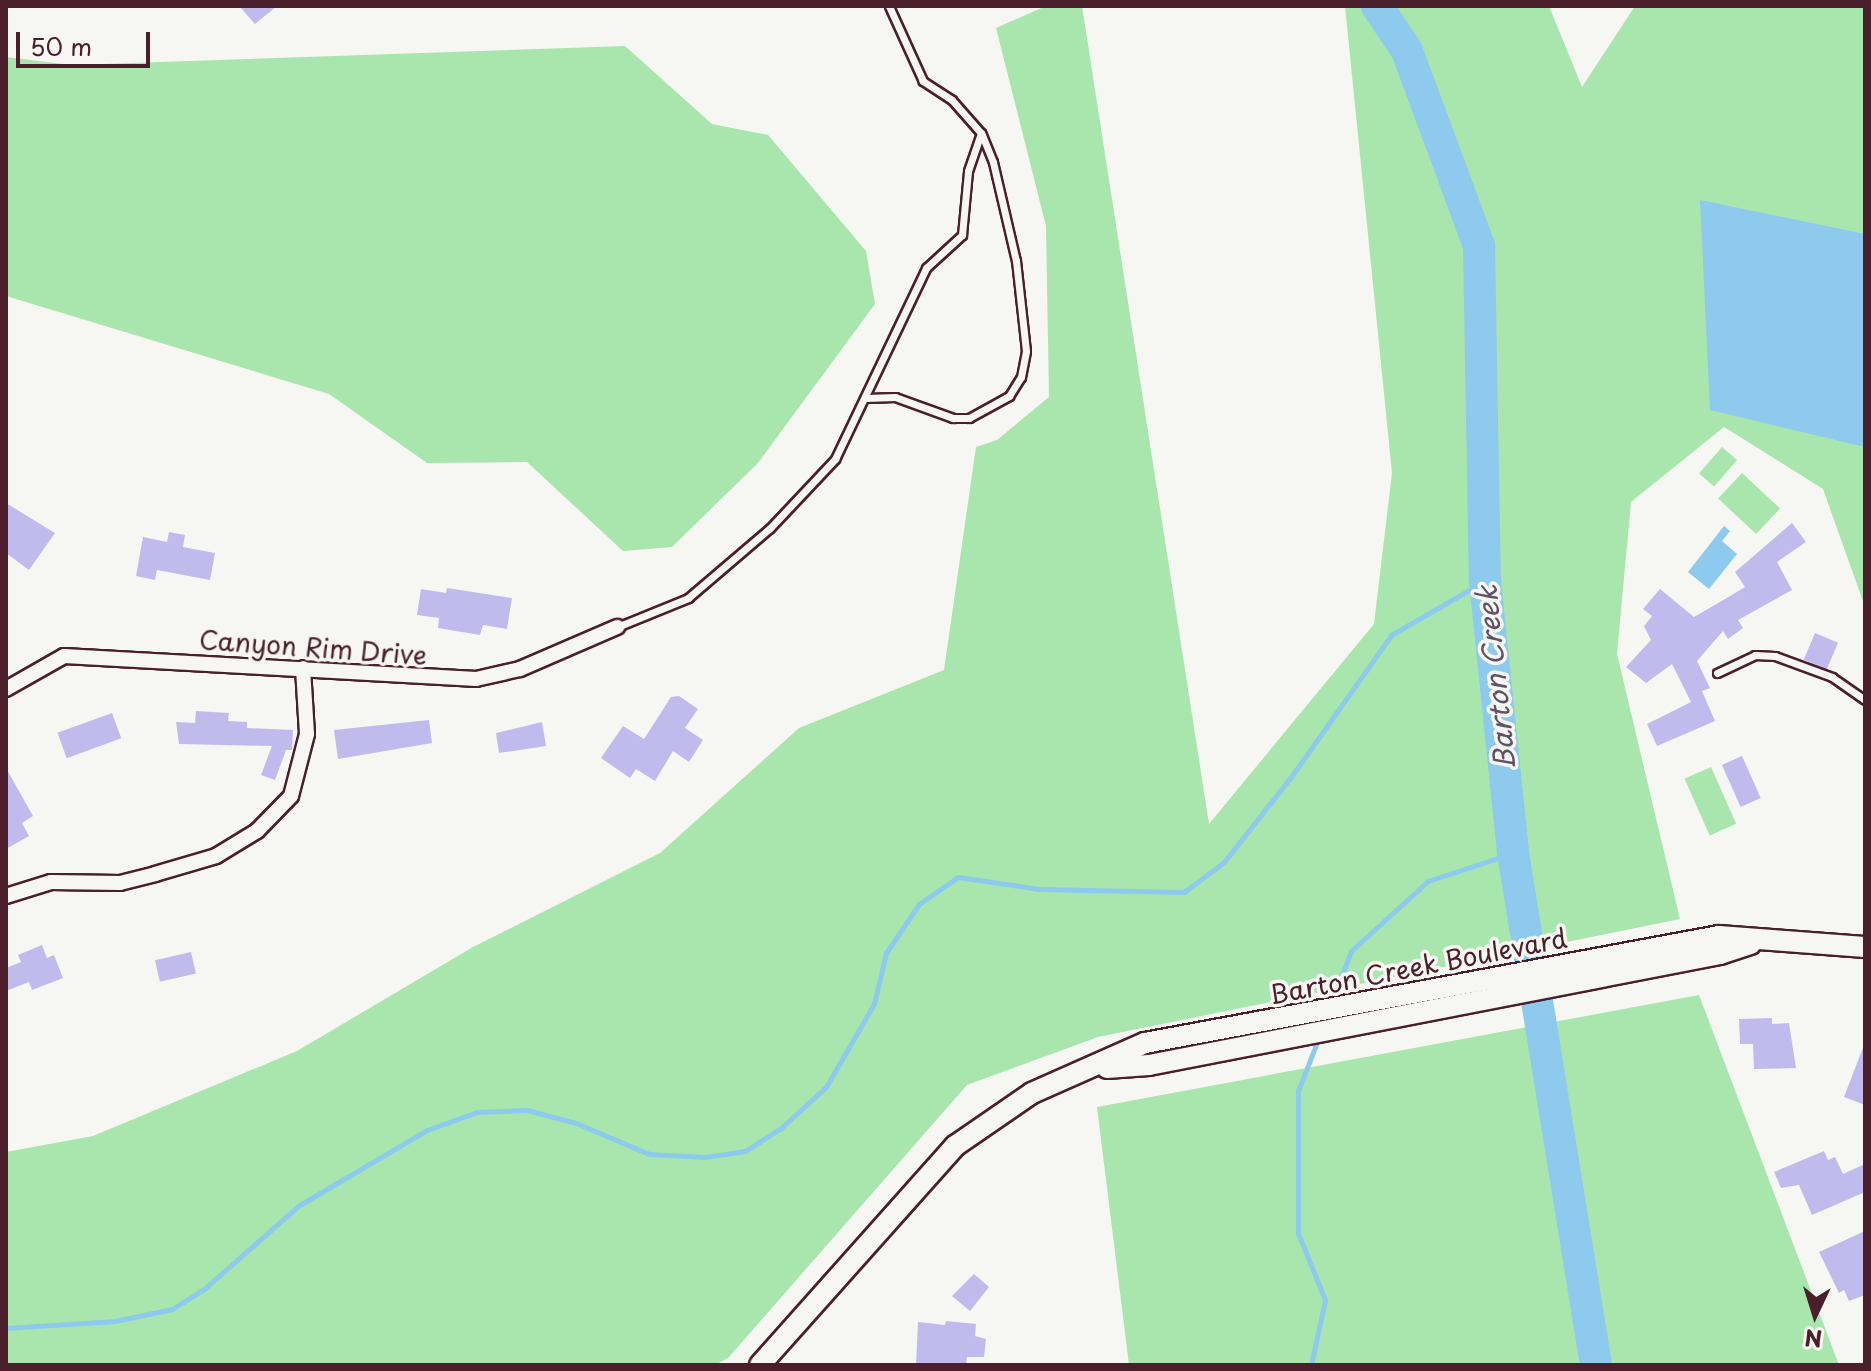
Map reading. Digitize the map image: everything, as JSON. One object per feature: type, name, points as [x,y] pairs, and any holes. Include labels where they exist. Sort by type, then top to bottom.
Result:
[{"type":"street","name":"Canyon Rim Drive","points":[[6,689],[64,656],[476,679],[520,669],[617,627]]},
{"type":"street","points":[[6,896],[51,882],[120,883],[155,874],[216,856],[257,831],[291,796],[307,734],[303,668]]},
{"type":"street","name":"Barton Creek Boulevard","points":[[760,1365],[955,1146],[1032,1093],[1096,1068],[1145,1043],[1720,945],[1754,943],[1865,947]]},
{"type":"street","name":"Barton Creek Boulevard","points":[[1096,1068],[1149,1065],[1720,945]]},
{"type":"lane","points":[[866,398],[895,397],[953,418],[969,418],[1009,396],[1021,377],[1026,351],[1016,261],[993,162],[981,133],[952,100],[923,81],[889,6]]},
{"type":"lane","points":[[617,627],[688,598],[770,528],[835,459],[926,268],[962,235],[968,171],[981,133]]},
{"type":"lane","points":[[1717,673],[1755,655],[1775,656],[1832,677],[1865,700]]},
{"type":"green space","points":[[1046,6],[1082,6],[1209,824],[1374,624],[1392,473],[1345,6],[1549,6],[1582,87],[1635,6],[1865,6],[1865,607],[1823,489],[1724,427],[1631,502],[1617,654],[1680,919],[1098,1037],[967,1085],[728,1358],[715,1365],[6,1365],[6,1152],[93,1136],[297,1051],[473,947],[660,853],[799,728],[944,670],[976,447],[997,440],[1049,397],[1046,226],[996,28]]},
{"type":"green space","points":[[625,46],[712,124],[768,135],[866,251],[875,304],[758,463],[672,547],[623,551],[527,462],[427,463],[329,394],[6,296],[6,57],[72,65]]},
{"type":"green space","points":[[1722,447],[1737,460],[1714,487],[1699,473]]},
{"type":"green space","points":[[1742,473],[1780,508],[1756,534],[1718,499]]},
{"type":"green space","points":[[1711,767],[1736,824],[1710,835],[1685,779]]},
{"type":"green space","points":[[1699,995],[1839,1365],[1129,1365],[1097,1107]]},
{"type":"water","points":[[1700,200],[1865,234],[1865,447],[1710,410]]},
{"type":"water","points":[[1724,526],[1730,531],[1722,541],[1737,554],[1709,589],[1688,572]]},
{"type":"building","points":[[239,6],[277,6],[255,24]]},
{"type":"building","points":[[6,503],[55,533],[29,570],[6,553]]},
{"type":"building","points":[[1792,523],[1806,542],[1777,562],[1792,590],[1738,620],[1743,628],[1728,639],[1723,631],[1697,661],[1710,688],[1702,691],[1715,721],[1657,746],[1647,724],[1691,702],[1672,664],[1646,683],[1626,667],[1651,640],[1644,626],[1652,616],[1643,609],[1660,589],[1694,617],[1745,587],[1735,572]]},
{"type":"building","points":[[169,532],[185,535],[183,547],[215,553],[210,580],[157,570],[155,580],[136,576],[143,537],[167,542]]},
{"type":"building","points":[[447,588],[512,598],[507,629],[483,625],[480,635],[438,628],[439,618],[417,615],[421,589],[446,593]]},
{"type":"building","points":[[1815,633],[1838,643],[1827,669],[1804,660]]},
{"type":"building","points":[[679,696],[698,709],[685,728],[703,740],[689,762],[673,751],[655,781],[636,769],[630,778],[601,758],[623,726],[644,739],[671,697]]},
{"type":"building","points":[[196,711],[229,713],[228,721],[247,722],[247,728],[293,730],[292,750],[286,750],[275,780],[261,775],[272,746],[179,744],[176,722],[195,723]]},
{"type":"building","points":[[112,713],[121,738],[67,758],[57,733]]},
{"type":"building","points":[[429,720],[432,743],[338,759],[334,730]]},
{"type":"building","points":[[542,722],[546,746],[499,753],[496,733]]},
{"type":"building","points":[[1742,756],[1761,798],[1741,807],[1722,765]]},
{"type":"building","points":[[6,768],[33,816],[22,823],[29,836],[6,849]]},
{"type":"building","points":[[42,945],[47,958],[54,955],[63,978],[32,990],[29,982],[6,991],[6,968],[21,962],[18,955]]},
{"type":"building","points":[[191,952],[196,973],[160,982],[155,960]]},
{"type":"building","points":[[1772,1018],[1772,1024],[1789,1023],[1796,1068],[1754,1069],[1753,1044],[1740,1044],[1739,1019]]},
{"type":"building","points":[[1865,1045],[1865,1105],[1844,1097]]},
{"type":"building","points":[[1824,1151],[1828,1160],[1835,1157],[1843,1174],[1865,1164],[1865,1192],[1812,1215],[1799,1185],[1781,1188],[1774,1172]]},
{"type":"building","points":[[1865,1231],[1865,1295],[1849,1301],[1844,1290],[1839,1293],[1819,1252]]},
{"type":"building","points":[[974,1274],[989,1287],[970,1311],[952,1296]]},
{"type":"building","points":[[946,1321],[976,1324],[975,1336],[986,1339],[984,1357],[967,1357],[966,1365],[916,1365],[918,1322],[945,1325]]},
{"type":"waterway","name":"Barton Creek","points":[[1377,6],[1407,51],[1479,246],[1485,581],[1513,853],[1596,1365]]},
{"type":"waterway","points":[[6,1328],[115,1321],[172,1309],[204,1289],[298,1206],[427,1130],[477,1112],[527,1110],[576,1123],[649,1154],[705,1157],[745,1151],[781,1128],[826,1087],[874,1004],[886,953],[919,904],[958,877],[1039,889],[1184,892],[1224,862],[1291,777],[1391,635],[1485,581]]},
{"type":"waterway","points":[[1332,1001],[1351,951],[1428,881],[1513,853]]},
{"type":"waterway","points":[[1311,1365],[1325,1300],[1298,1233],[1298,1091],[1319,1037]]}]
